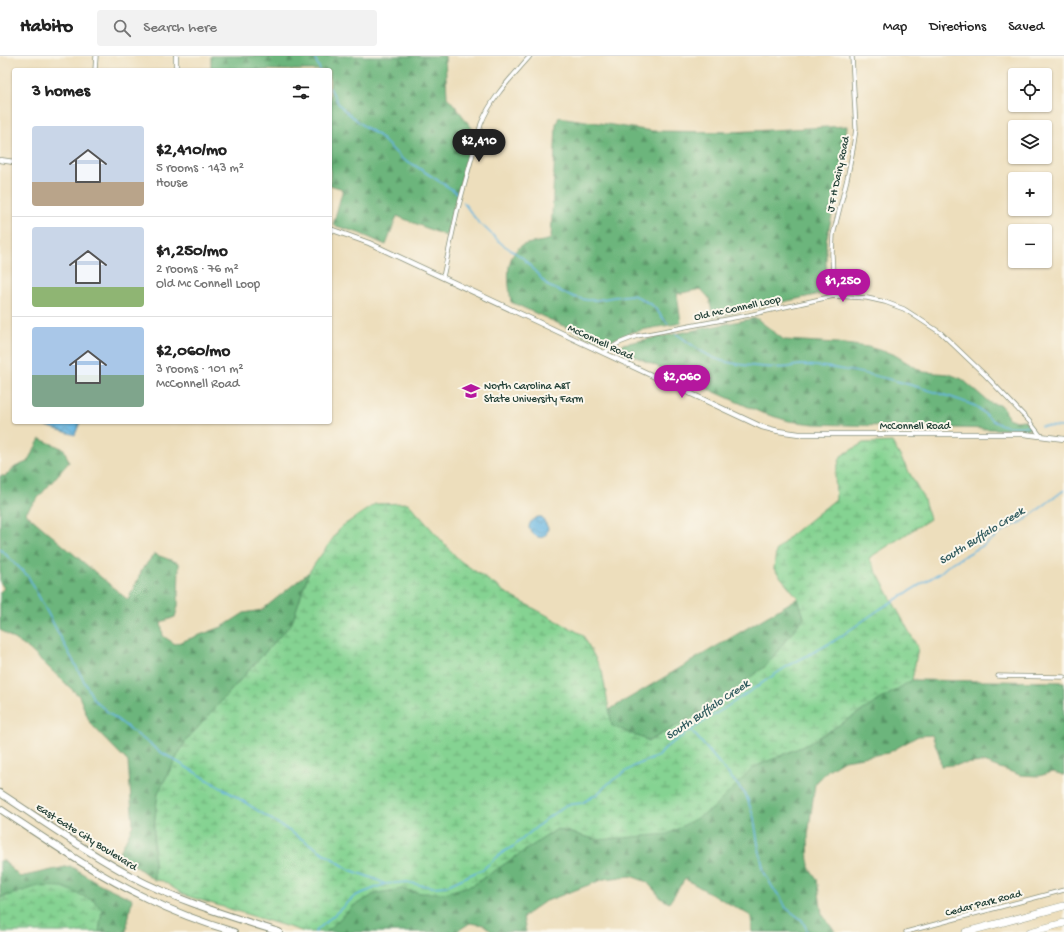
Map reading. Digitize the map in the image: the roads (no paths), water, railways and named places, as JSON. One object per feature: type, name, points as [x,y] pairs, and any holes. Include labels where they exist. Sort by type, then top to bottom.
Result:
[{"type":"highway","points":[[966,932],[1064,906]]},
{"type":"highway","points":[[1030,932],[1064,923]]},
{"type":"main road","name":"East Gate City Boulevard","points":[[0,793],[116,868],[143,882],[173,896],[231,917],[279,932]]},
{"type":"main road","points":[[0,809],[107,878],[188,917],[234,932]]},
{"type":"main road","points":[[167,908],[173,896]]},
{"type":"street","points":[[95,68],[96,56]]},
{"type":"street","points":[[176,56],[176,68]]},
{"type":"street","points":[[443,277],[457,212],[483,118],[495,98],[530,56]]},
{"type":"street","name":"J F H Dairy Road","points":[[834,296],[832,241],[854,149],[856,129],[852,56]]},
{"type":"street","points":[[0,160],[12,162]]},
{"type":"street","name":"McConnell Road","points":[[332,230],[369,243],[605,352],[728,411],[762,426],[778,431],[799,434],[1024,434],[1064,439]]},
{"type":"street","name":"Old Mc Connell Loop","points":[[605,352],[618,343],[637,336],[749,315],[834,296],[867,298],[885,302],[904,310],[924,321],[950,341],[1030,421],[1040,435]]},
{"type":"street","points":[[998,676],[1064,677]]},
{"type":"street","name":"Cedar Park Road","points":[[906,932],[1064,890]]},
{"type":"water","points":[[39,424],[79,424],[75,435]]},
{"type":"water","points":[[538,517],[542,517],[548,528],[545,536],[542,537],[534,534],[529,528],[532,521]]},
{"type":"waterway","points":[[314,56],[319,68]]},
{"type":"waterway","points":[[332,92],[344,110],[379,136],[402,159],[459,194]]},
{"type":"waterway","points":[[463,202],[478,222],[502,244],[523,258],[548,286],[574,297],[587,300],[632,295],[653,306],[668,324]]},
{"type":"waterway","points":[[675,333],[704,353],[722,361],[765,367],[789,367],[799,365],[813,366],[864,373],[919,387],[966,402],[977,407],[998,424],[1014,427],[1029,426]]},
{"type":"waterway","points":[[1041,426],[1064,427]]},
{"type":"waterway","name":"South Buffalo Creek","points":[[315,932],[355,896],[385,884],[407,882],[433,887],[446,886],[483,869],[566,805],[582,803],[597,794],[610,782],[634,766],[659,756],[666,747],[786,667],[834,641],[880,609],[941,572],[950,564],[984,545],[1010,527],[1022,522],[1064,490]]},
{"type":"waterway","points":[[0,549],[28,576],[94,700],[110,714],[159,751],[235,796],[350,870],[385,884]]},
{"type":"waterway","points":[[692,731],[746,795],[754,818],[764,872],[786,908],[802,920],[808,932]]},
{"type":"place","name":"North Carolina A&T State University Farm","points":[[471,391]]}]
